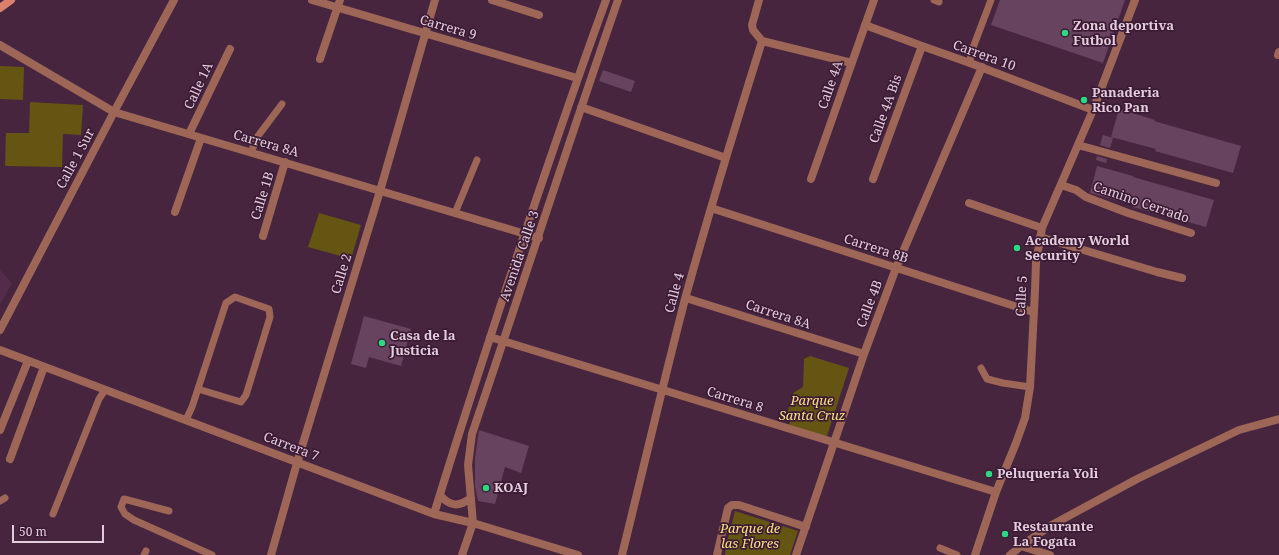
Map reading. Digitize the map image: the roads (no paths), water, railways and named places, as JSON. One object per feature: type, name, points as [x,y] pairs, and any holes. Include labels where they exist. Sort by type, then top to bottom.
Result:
[{"type":"main road","points":[[0,8],[11,0]]},
{"type":"street","name":"Calle 1 Sur","points":[[0,330],[174,0]]},
{"type":"street","name":"Carrera 9","points":[[312,0],[339,4],[426,33],[577,78]]},
{"type":"street","name":"Calle 2","points":[[271,555],[435,0]]},
{"type":"street","points":[[492,0],[539,15]]},
{"type":"street","name":"Avenida Calle 3","points":[[434,514],[524,234],[577,78],[606,0]]},
{"type":"street","name":"Avenida Calle 3","points":[[473,523],[468,465],[472,434],[618,0]]},
{"type":"street","points":[[759,0],[752,25],[753,30],[762,41],[852,63]]},
{"type":"street","name":"Calle 4A","points":[[811,179],[874,0]]},
{"type":"street","name":"Calle 5","points":[[975,555],[996,492],[1024,418],[1030,387],[1036,262],[1042,228],[1093,110],[1135,0]]},
{"type":"street","points":[[320,59],[339,4]]},
{"type":"street","name":"Carrera 10","points":[[865,25],[982,67],[1093,110]]},
{"type":"street","name":"Calle 4","points":[[622,555],[686,298],[711,208],[762,41]]},
{"type":"street","name":"Carrera 8A","points":[[0,45],[114,112],[539,238]]},
{"type":"street","name":"Calle 4A Bis","points":[[873,179],[922,46]]},
{"type":"street","name":"Calle 1A","points":[[190,134],[230,49]]},
{"type":"street","name":"Calle 4B","points":[[796,555],[864,354],[896,268],[982,67]]},
{"type":"street","points":[[581,107],[726,158]]},
{"type":"street","points":[[175,212],[201,138]]},
{"type":"street","points":[[1078,146],[1216,183]]},
{"type":"street","name":"Calle 1B","points":[[263,236],[285,162]]},
{"type":"street","name":"Camino Cerrado","points":[[1061,185],[1076,190],[1086,197],[1128,213],[1191,233]]},
{"type":"street","points":[[969,203],[1042,228]]},
{"type":"street","name":"Carrera 8B","points":[[711,208],[1034,312]]},
{"type":"street","points":[[1040,237],[1182,278]]},
{"type":"street","name":"Carrera 8A","points":[[686,298],[864,354]]},
{"type":"street","name":"Carrera 8","points":[[490,337],[996,492]]},
{"type":"street","name":"Carrera 7","points":[[0,350],[434,514],[473,523],[578,555]]},
{"type":"street","points":[[0,430],[28,360]]},
{"type":"street","points":[[10,459],[44,367]]},
{"type":"street","points":[[1010,555],[1050,526],[1137,479],[1239,430],[1279,418]]},
{"type":"street","points":[[440,495],[445,501],[451,504],[465,502],[470,498]]},
{"type":"street","points":[[717,555],[728,508],[732,505],[739,504],[806,527]]},
{"type":"street","points":[[462,555],[473,523]]},
{"type":"street","points":[[1021,546],[1050,555]]},
{"type":"lane","points":[[970,63],[971,53],[991,0]]},
{"type":"lane","points":[[251,152],[258,136],[282,104]]},
{"type":"lane","points":[[455,213],[477,160]]},
{"type":"lane","points":[[186,420],[192,407],[226,303],[235,297],[269,309],[270,316],[246,396],[241,402],[198,389]]},
{"type":"lane","points":[[982,368],[987,378],[1003,383],[1030,387]]},
{"type":"lane","points":[[53,514],[99,399],[105,390]]},
{"type":"lane","points":[[169,511],[124,499],[121,507],[125,514],[134,520],[212,555]]},
{"type":"lane","points":[[940,548],[957,555]]},
{"type":"place","name":"Zona deportiva Futbol","points":[[1065,33]]},
{"type":"place","name":"Panaderia Rico Pan","points":[[1084,100]]},
{"type":"place","name":"Academy World Security","points":[[1017,248]]},
{"type":"place","name":"Casa de la Justicia","points":[[382,343]]},
{"type":"place","name":"Peluquería Yoli","points":[[989,474]]},
{"type":"place","name":"KOAJ","points":[[486,488]]},
{"type":"place","name":"Restaurante La Fogata","points":[[1005,534]]},
{"type":"park label","name":"Parque Santa Cruz","points":[[812,408]]},
{"type":"park label","name":"Parque de las Flores","points":[[750,536]]}]
